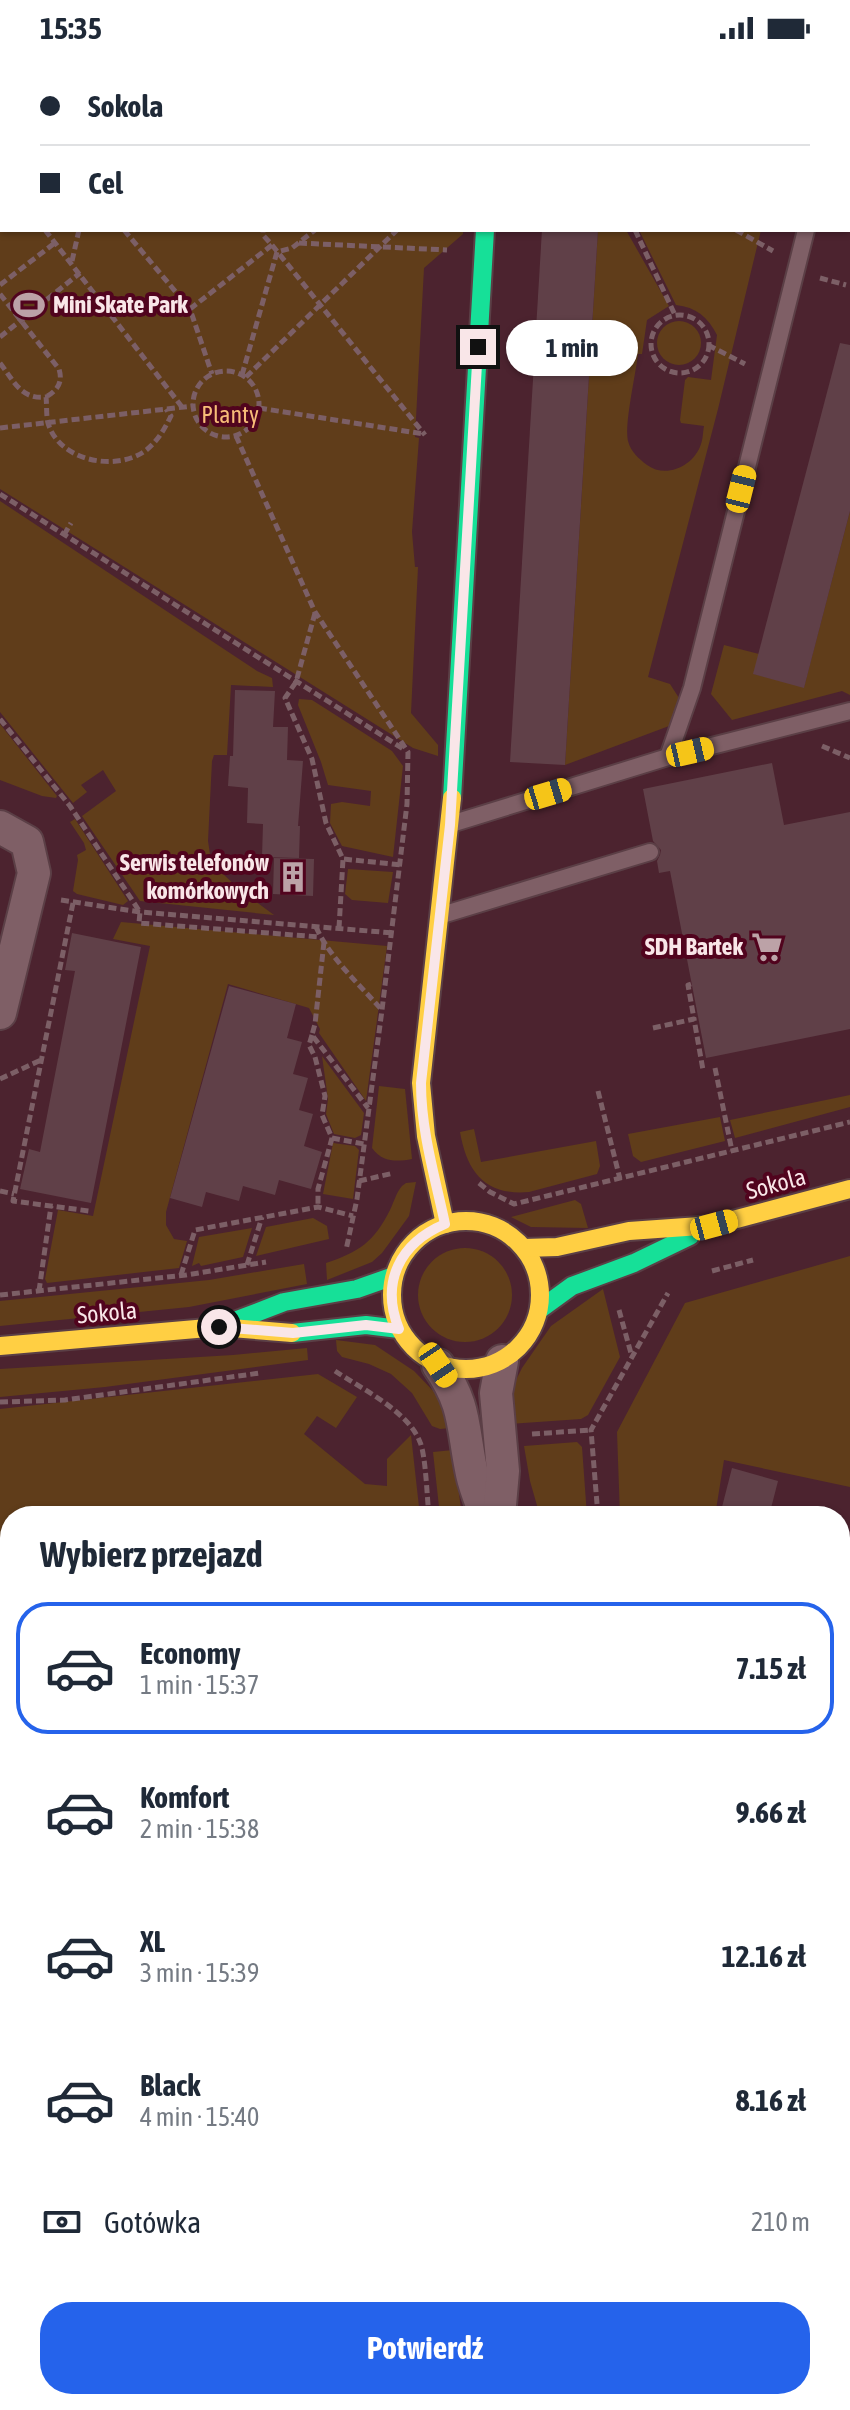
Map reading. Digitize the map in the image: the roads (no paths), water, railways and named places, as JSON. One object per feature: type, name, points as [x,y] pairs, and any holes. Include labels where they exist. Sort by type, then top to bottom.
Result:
[{"type":"street","points":[[445,1224],[421,1109],[421,1083],[450,825],[485,232]]},
{"type":"street","points":[[0,827],[27,842],[34,873],[0,1013]]},
{"type":"street","name":"Sokola","points":[[539,1310],[573,1284],[633,1263],[714,1225],[850,1189]]},
{"type":"street","points":[[467,1221],[488,1224],[508,1234],[524,1248],[538,1277],[539,1310],[526,1339],[502,1361],[471,1370],[438,1365],[420,1354],[405,1338],[392,1308],[392,1287],[403,1256],[417,1239],[445,1224],[467,1221]]},
{"type":"street","name":"Sokola","points":[[524,1248],[557,1247],[629,1231],[714,1225]]},
{"type":"street","name":"Sokola","points":[[219,1327],[290,1300],[374,1286],[394,1276]]},
{"type":"street","name":"Sokola","points":[[0,1346],[219,1327],[293,1333],[366,1325],[399,1329]]},
{"type":"street","points":[[500,1506],[503,1471],[496,1393],[502,1361]]},
{"type":"street","points":[[438,1365],[458,1399],[472,1476],[482,1506]]},
{"type":"lane","points":[[668,757],[692,688],[806,232]]},
{"type":"lane","points":[[450,825],[668,757],[850,711]]},
{"type":"lane","points":[[440,915],[650,852]]},
{"type":"place","name":"Mini Skate Park","points":[[29,305]]},
{"type":"place","name":"Serwis telefonów komórkowych","points":[[293,877]]},
{"type":"place","name":"SDH Bartek","points":[[767,947]]},
{"type":"park label","name":"Planty","points":[[230,415]]}]
